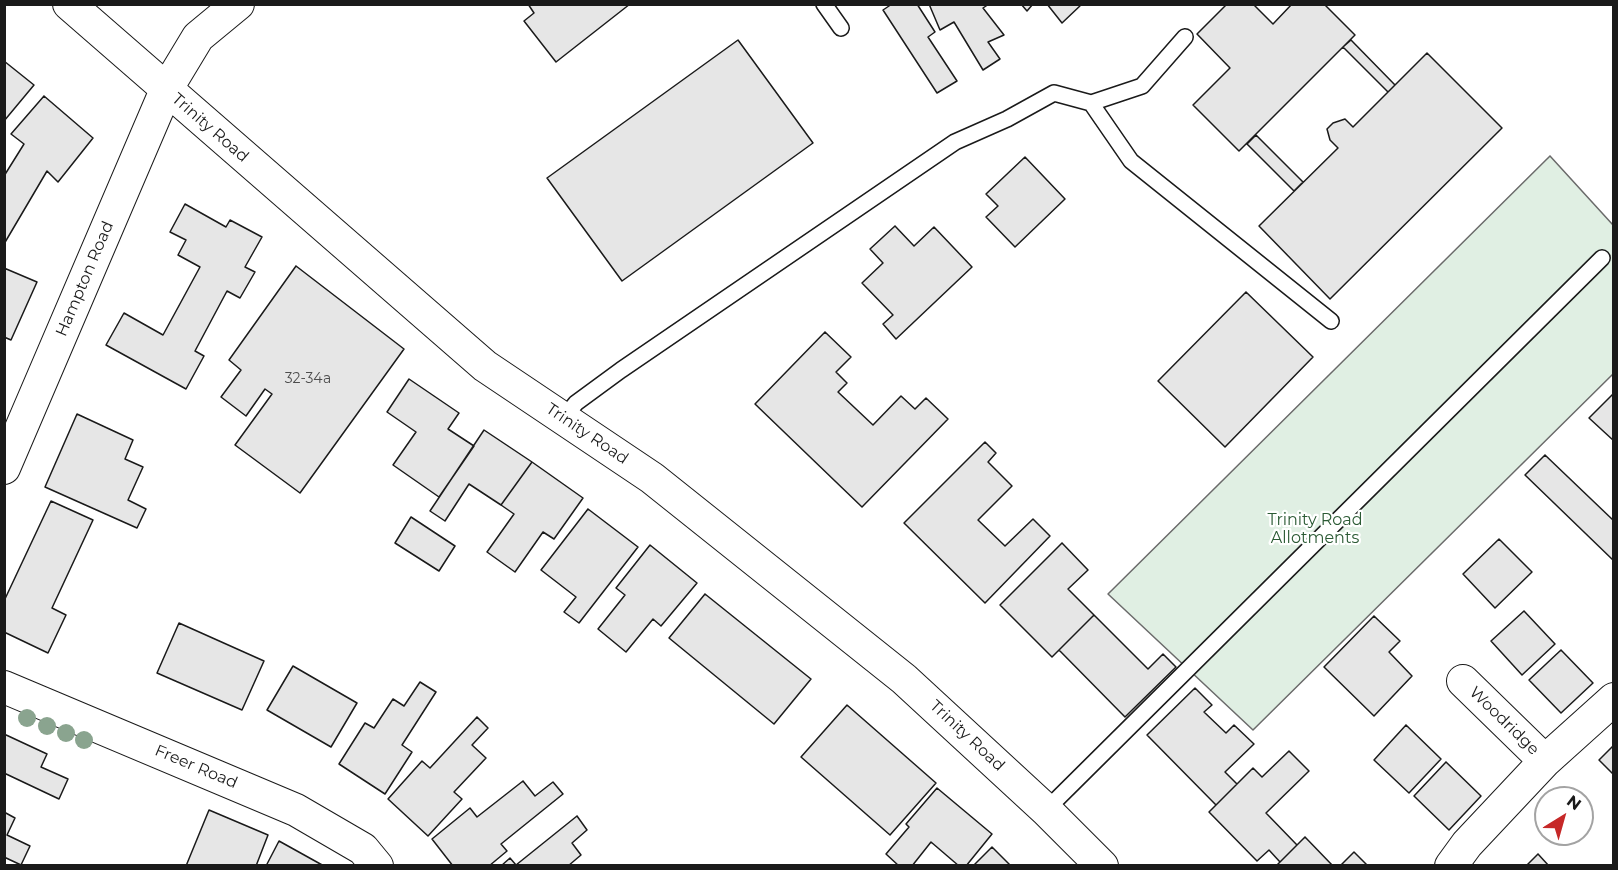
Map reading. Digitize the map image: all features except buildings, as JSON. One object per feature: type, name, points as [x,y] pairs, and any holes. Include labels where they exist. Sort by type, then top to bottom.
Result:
[{"type":"street","name":"Trinity Road","points":[[69,4],[485,366],[652,478],[904,679],[1046,810],[1102,866]]},
{"type":"street","name":"Hampton Road","points":[[4,468],[166,90],[198,37],[238,4]]},
{"type":"street","name":"Woodridge","points":[[1463,681],[1545,761]]},
{"type":"street","name":"Freer Road","points":[[4,687],[296,810],[363,849],[377,866]]},
{"type":"street","name":"Woodridge","points":[[1451,866],[1467,844],[1545,761],[1614,699]]},
{"type":"lane","points":[[824,4],[841,28]]},
{"type":"lane","points":[[564,418],[576,403],[621,370],[955,142],[1007,119],[1054,93],[1090,103],[1142,86],[1185,37]]},
{"type":"lane","points":[[1090,103],[1131,161],[1331,321]]},
{"type":"lane","points":[[1046,810],[1602,258]]},
{"type":"green space","name":"Trinity Road Allotments","points":[[1550,156],[1613,225],[1613,374],[1253,730],[1108,594]]}]
